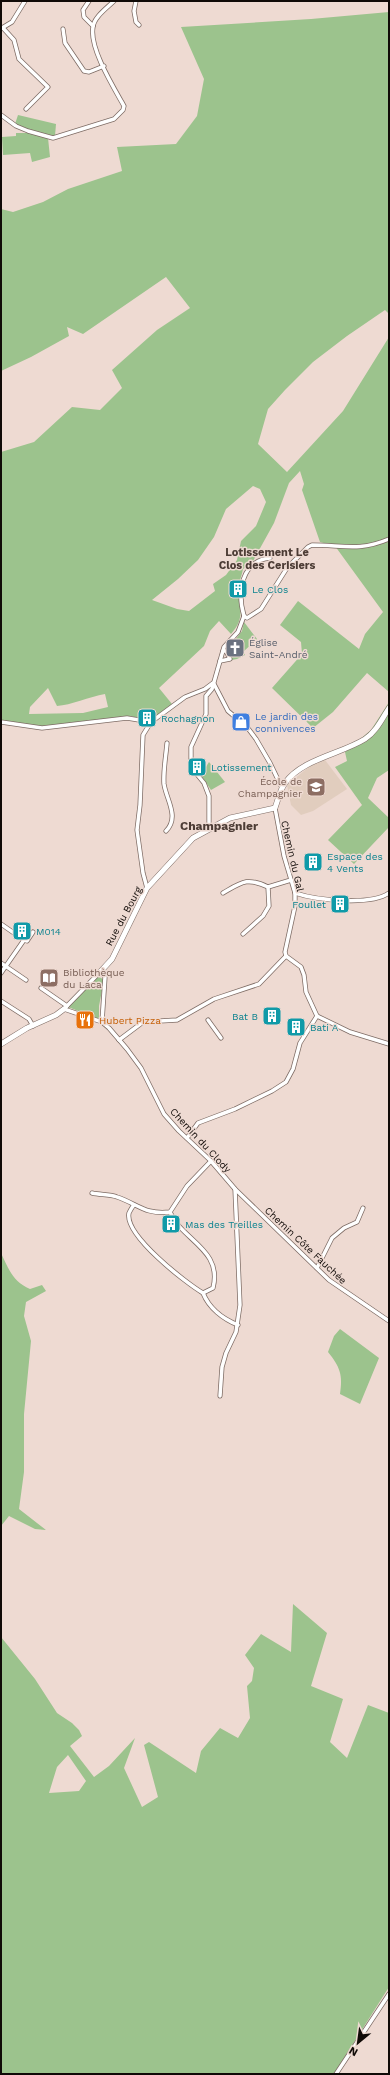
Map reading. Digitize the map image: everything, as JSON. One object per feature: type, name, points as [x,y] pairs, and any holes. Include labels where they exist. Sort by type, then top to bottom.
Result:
[{"type":"street","points":[[25,1],[12,22],[2,28],[14,40],[17,54],[26,66],[48,87],[26,109]]},
{"type":"street","points":[[89,1],[83,10],[84,17],[93,26]]},
{"type":"street","points":[[1,115],[18,126],[51,138],[114,119],[123,110],[124,106],[104,66],[92,36],[93,26],[98,17],[114,1]]},
{"type":"street","points":[[136,1],[134,14],[136,22],[139,25]]},
{"type":"street","points":[[63,29],[68,48],[84,71],[89,72],[104,66]]},
{"type":"street","points":[[244,616],[247,618],[261,609],[287,568],[308,547],[312,545],[347,548],[366,547],[389,539]]},
{"type":"street","points":[[209,829],[209,796],[204,783],[195,772],[191,759],[191,747],[206,714],[205,700],[212,688],[224,647],[238,632],[244,616],[242,584],[245,573],[249,567],[263,559],[270,558]]},
{"type":"street","points":[[220,661],[230,659],[226,652],[223,651]]},
{"type":"street","points":[[147,888],[143,873],[138,830],[143,737],[151,722],[185,697],[205,689],[213,683]]},
{"type":"street","points":[[213,683],[228,711],[247,727],[256,739],[282,788]]},
{"type":"street","points":[[205,689],[208,694]]},
{"type":"street","points":[[275,808],[282,788],[286,782],[306,766],[366,739],[376,729],[389,708]]},
{"type":"street","points":[[1,722],[42,728],[127,718],[151,722]]},
{"type":"street","points":[[166,831],[171,826],[172,817],[170,803],[164,784],[167,743]]},
{"type":"street","name":"Rue du Bourg","points":[[101,971],[109,963],[147,888],[193,838],[230,818],[275,808]]},
{"type":"street","name":"Chemin du Gal","points":[[275,808],[284,856],[295,893],[295,906],[285,952],[286,956]]},
{"type":"street","points":[[223,893],[247,881],[260,883],[268,887],[291,880]]},
{"type":"street","points":[[243,934],[263,916],[269,906],[268,887]]},
{"type":"street","points":[[295,893],[306,897],[346,900],[380,897],[389,892]]},
{"type":"street","points":[[1,924],[24,940]]},
{"type":"street","points":[[1,972],[24,940],[27,941],[33,932]]},
{"type":"street","points":[[119,1040],[143,1022],[177,1020],[214,999],[259,984],[286,956],[301,966],[304,975],[306,992],[317,1016],[350,1032],[389,1044]]},
{"type":"street","points":[[1,963],[26,980]]},
{"type":"street","points":[[1,1044],[56,1015],[65,1007],[101,971],[105,977],[102,1022],[65,1007],[42,988]]},
{"type":"street","points":[[1,1001],[29,1019],[33,1026]]},
{"type":"street","points":[[187,1138],[198,1123],[235,1110],[272,1092],[286,1082],[293,1069],[300,1043],[317,1016]]},
{"type":"street","points":[[208,1020],[221,1038]]},
{"type":"street","name":"Chemin du Clody","points":[[102,1022],[119,1040],[144,1074],[164,1114],[211,1161],[235,1189]]},
{"type":"street","points":[[170,1212],[180,1194],[211,1161]]},
{"type":"street","points":[[220,1396],[222,1367],[238,1325],[240,1305],[235,1189]]},
{"type":"street","name":"Chemin Côte Fauchée","points":[[235,1189],[317,1268],[340,1288],[389,1321]]},
{"type":"street","points":[[92,1193],[116,1196],[146,1212],[170,1212]]},
{"type":"street","points":[[134,1205],[129,1213],[130,1220],[139,1237],[163,1263],[203,1293],[205,1299],[220,1315],[238,1325]]},
{"type":"street","points":[[317,1268],[332,1238],[344,1228],[357,1222],[363,1208]]},
{"type":"street","points":[[170,1212],[174,1221],[205,1250],[209,1258],[214,1276],[214,1284],[213,1288],[203,1293]]},
{"type":"street","points":[[336,2074],[389,1994]]},
{"type":"shaded area","name":"École de Champagnier","points":[[325,760],[347,789],[313,811],[301,815],[291,805],[287,785],[310,766]]},
{"type":"green space","points":[[389,12],[389,314],[385,310],[313,362],[268,409],[258,444],[287,472],[343,411],[389,337],[389,692],[367,673],[333,712],[313,728],[272,688],[302,654],[301,642],[280,625],[298,601],[359,649],[365,634],[383,612],[335,546],[320,542],[302,490],[304,484],[300,471],[289,483],[274,523],[252,563],[243,569],[239,585],[241,612],[239,623],[231,634],[219,621],[210,631],[204,646],[159,688],[172,704],[151,721],[130,716],[45,727],[1,722],[1,452],[34,442],[72,407],[100,410],[122,388],[112,370],[157,330],[190,308],[166,277],[83,334],[67,327],[69,336],[31,357],[1,371],[1,209],[13,212],[43,202],[68,189],[122,171],[117,147],[176,144],[197,116],[204,79],[181,27],[311,19]],"holes":[[[253,486],[260,489],[266,502],[256,526],[241,541],[237,560],[226,575],[213,584],[215,591],[189,611],[177,609],[152,600],[178,579],[198,560],[214,537],[226,509]],[[48,688],[57,706],[105,694],[108,707],[83,713],[29,714],[30,707]]]},
{"type":"green space","points":[[18,115],[56,124],[55,136],[39,134],[15,124]]},
{"type":"green space","points":[[27,132],[48,138],[50,157],[32,162],[30,153],[3,155],[2,137],[16,136],[16,133]]},
{"type":"green space","points":[[244,622],[257,639],[243,652],[245,655],[232,660],[226,649],[229,645],[234,655],[241,651],[235,640],[242,631]]},
{"type":"green space","points":[[389,702],[389,770],[377,778],[368,798],[389,818],[389,827],[354,864],[328,840],[362,805],[335,767],[347,761],[345,752],[371,730]]},
{"type":"green space","points":[[209,762],[225,782],[211,790],[201,775]]},
{"type":"green space","points":[[98,976],[104,980],[99,1006],[99,1019],[68,1007]]},
{"type":"green space","points":[[1,1253],[12,1274],[19,1283],[30,1289],[42,1285],[46,1291],[26,1302],[24,1316],[31,1341],[24,1414],[24,1472],[19,1509],[46,1530],[35,1529],[9,1516],[1,1526]]},
{"type":"green space","points":[[340,1329],[379,1358],[360,1404],[340,1394],[340,1372],[328,1352],[334,1336]]},
{"type":"green space","points":[[293,1604],[327,1633],[311,1686],[343,1699],[330,1742],[347,1758],[368,1705],[389,1713],[389,1987],[334,2074],[1,2074],[1,1637],[35,1679],[57,1713],[72,1723],[79,1730],[82,1736],[70,1746],[94,1777],[109,1766],[135,1738],[124,1768],[142,1807],[158,1797],[144,1745],[149,1742],[196,1773],[201,1751],[220,1728],[238,1738],[250,1718],[247,1686],[252,1681],[254,1668],[245,1655],[261,1634],[291,1652]],"holes":[[[68,1755],[86,1781],[79,1791],[49,1793],[57,1767]]]},
{"type":"place","name":"Le Clos","points":[[238,589]]},
{"type":"place","name":"Église Saint-André","points":[[235,648]]},
{"type":"place","name":"Rochagnon","points":[[147,718]]},
{"type":"place","name":"Le jardin des connivences","points":[[241,722]]},
{"type":"place","name":"Lotissement","points":[[197,767]]},
{"type":"place","name":"École de Champagnier","points":[[316,787]]},
{"type":"place","name":"Espace des 4 Vents","points":[[313,862]]},
{"type":"place","name":"Foullet","points":[[340,904]]},
{"type":"place","name":"M014","points":[[22,931]]},
{"type":"place","name":"Bibliothèque du Laca","points":[[49,978]]},
{"type":"place","name":"Bat B","points":[[272,1016]]},
{"type":"place","name":"Hubert Pizza","points":[[85,1020]]},
{"type":"place","name":"Bati A","points":[[296,1027]]},
{"type":"place","name":"Mas des Treilles","points":[[171,1224]]},
{"type":"district","name":"Lotissement Le Clos des Cerisiers","points":[[267,558]]},
{"type":"district","name":"Champagnier","points":[[219,826]]}]
